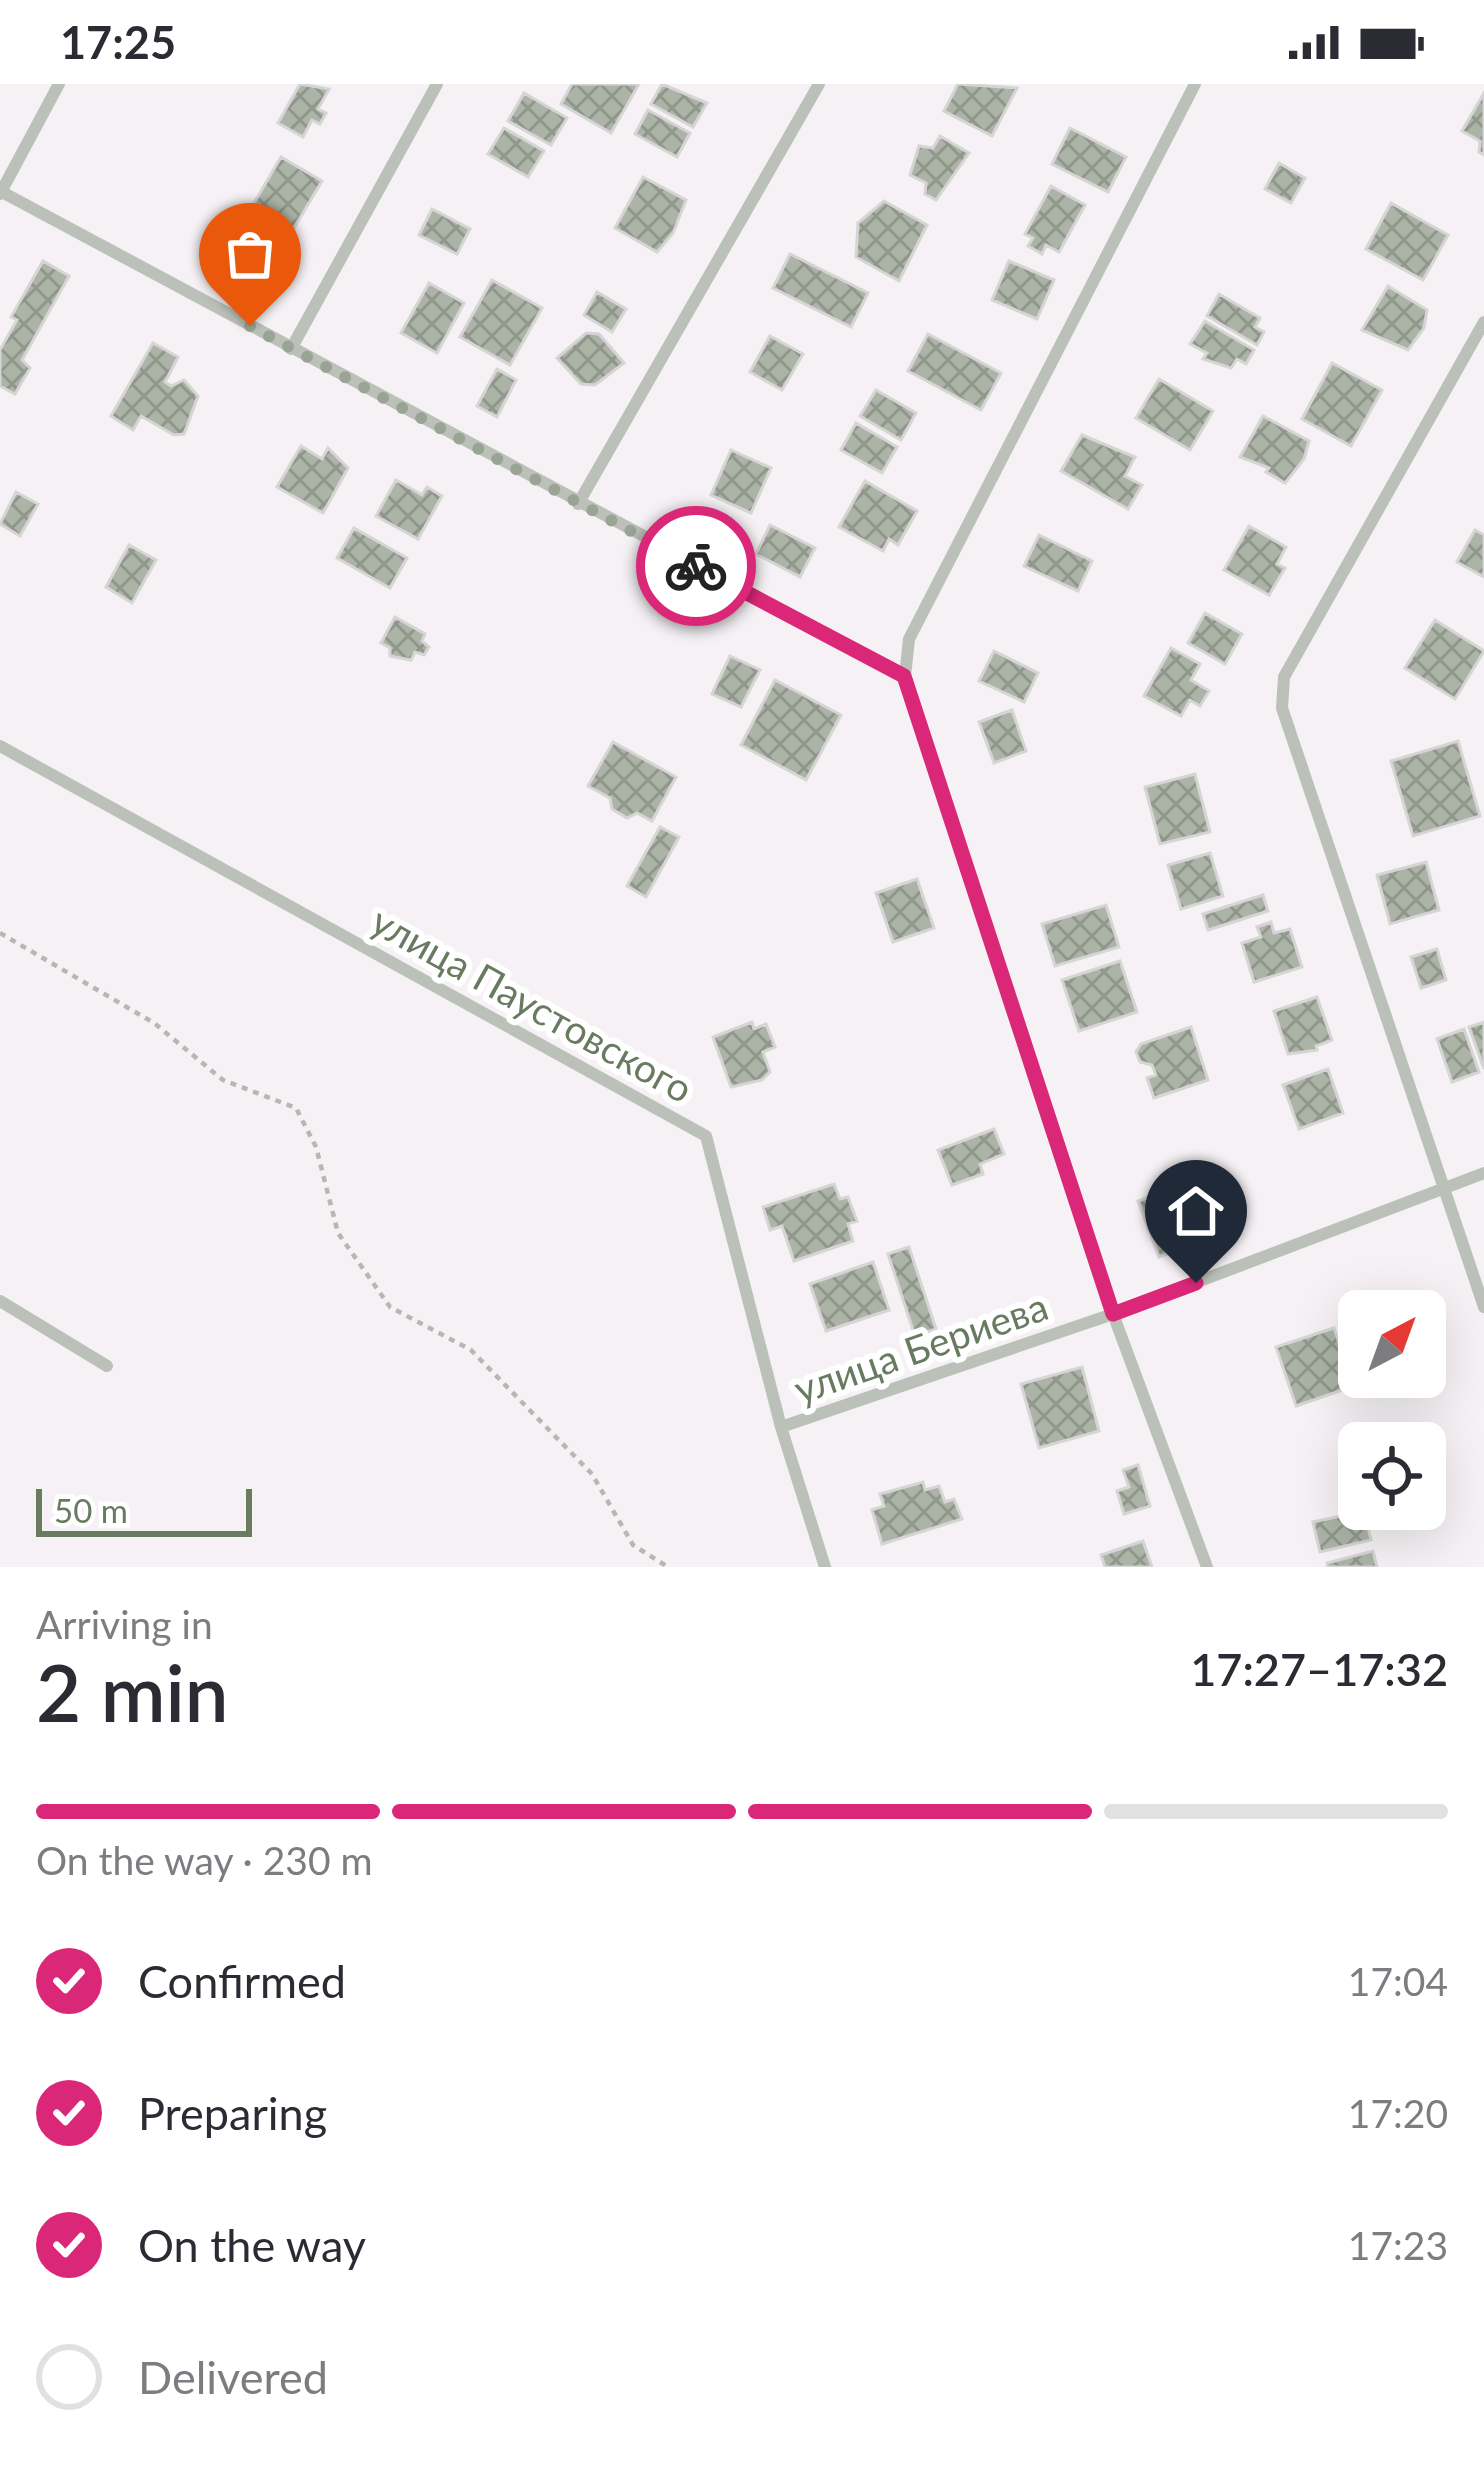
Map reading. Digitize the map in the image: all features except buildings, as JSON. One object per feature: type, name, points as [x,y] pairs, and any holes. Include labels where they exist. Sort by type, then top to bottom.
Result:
[{"type":"street","points":[[59,84],[1,193],[904,676]]},
{"type":"street","points":[[292,349],[437,84]]},
{"type":"street","points":[[578,504],[818,84]]},
{"type":"street","points":[[1195,84],[909,639],[904,676],[1113,1314],[1207,1567]]},
{"type":"street","points":[[1484,322],[1284,676],[1282,708],[1484,1307]]},
{"type":"street","name":"улица Паустовского","points":[[0,746],[706,1136],[781,1427],[825,1567]]},
{"type":"street","name":"улица Бериева","points":[[781,1427],[1113,1314],[1484,1173]]},
{"type":"street","points":[[0,1301],[107,1366]]},
{"type":"path","points":[[0,933],[154,1023],[223,1080],[296,1108],[316,1147],[338,1233],[390,1307],[471,1351],[592,1474],[633,1544],[668,1567]]},
{"type":"way so far","points":[[250,326],[696,566]]},
{"type":"route","points":[[696,566],[904,676],[1113,1314],[1196,1283]]}]
